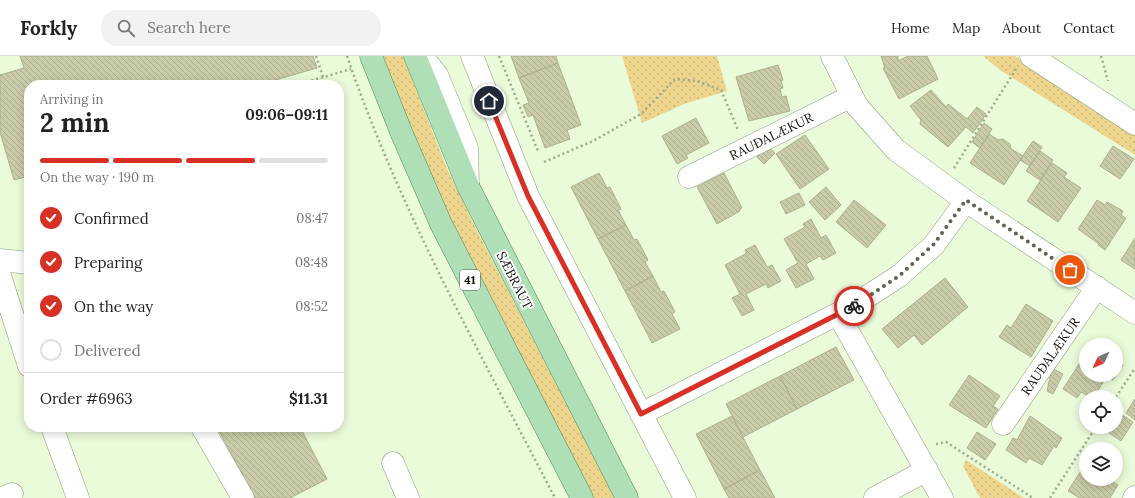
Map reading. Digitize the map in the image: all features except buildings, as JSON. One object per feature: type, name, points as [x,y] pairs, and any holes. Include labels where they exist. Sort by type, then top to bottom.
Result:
[{"type":"main road","name":"41","points":[[371,56],[402,134],[441,224],[582,498]]},
{"type":"main road","name":"SÆBRAUT","points":[[415,56],[468,186],[628,498]]},
{"type":"street","points":[[422,56],[437,75],[467,148],[468,186]]},
{"type":"street","points":[[472,56],[528,196],[685,498]]},
{"type":"street","points":[[832,56],[857,106],[896,150],[966,200],[1135,313]]},
{"type":"street","points":[[1024,62],[1135,124]]},
{"type":"street","name":"RAUÐALÆKUR","points":[[689,177],[852,96]]},
{"type":"street","points":[[641,414],[838,314],[899,276],[934,244],[966,200]]},
{"type":"street","points":[[0,260],[24,262]]},
{"type":"street","points":[[0,276],[24,350]]},
{"type":"street","name":"RAUÐALÆKUR","points":[[1003,424],[1097,287]]},
{"type":"street","points":[[838,314],[942,498]]},
{"type":"street","points":[[54,432],[78,498]]},
{"type":"street","points":[[205,432],[243,498]]},
{"type":"street","points":[[393,463],[408,498]]},
{"type":"street","points":[[875,498],[927,470]]},
{"type":"path","points":[[316,56],[323,77]]},
{"type":"path","points":[[499,56],[538,151]]},
{"type":"path","points":[[1101,56],[1108,81],[1114,85]]},
{"type":"path","points":[[952,172],[1024,62]]},
{"type":"path","points":[[313,80],[351,69]]},
{"type":"path","points":[[544,162],[593,141],[641,114],[675,78],[697,81],[721,90],[745,149]]},
{"type":"path","points":[[1121,390],[1135,368]]},
{"type":"path","points":[[1050,498],[1091,434]]},
{"type":"path","points":[[914,448],[946,442],[1032,498]]},
{"type":"shaded area","points":[[383,56],[403,56],[446,166],[472,221],[615,498],[594,498],[438,194]]},
{"type":"shaded area","points":[[622,56],[717,56],[727,91],[684,104],[642,123]]},
{"type":"shaded area","points":[[983,56],[1015,56],[1135,134],[1135,155],[1000,70]]},
{"type":"shaded area","points":[[966,460],[1024,498],[980,498],[963,466]]},
{"type":"way so far","points":[[854,306],[899,276],[934,244],[966,200],[1070,270]]},
{"type":"route","points":[[489,101],[528,196],[588,315],[641,414],[854,306]]}]
